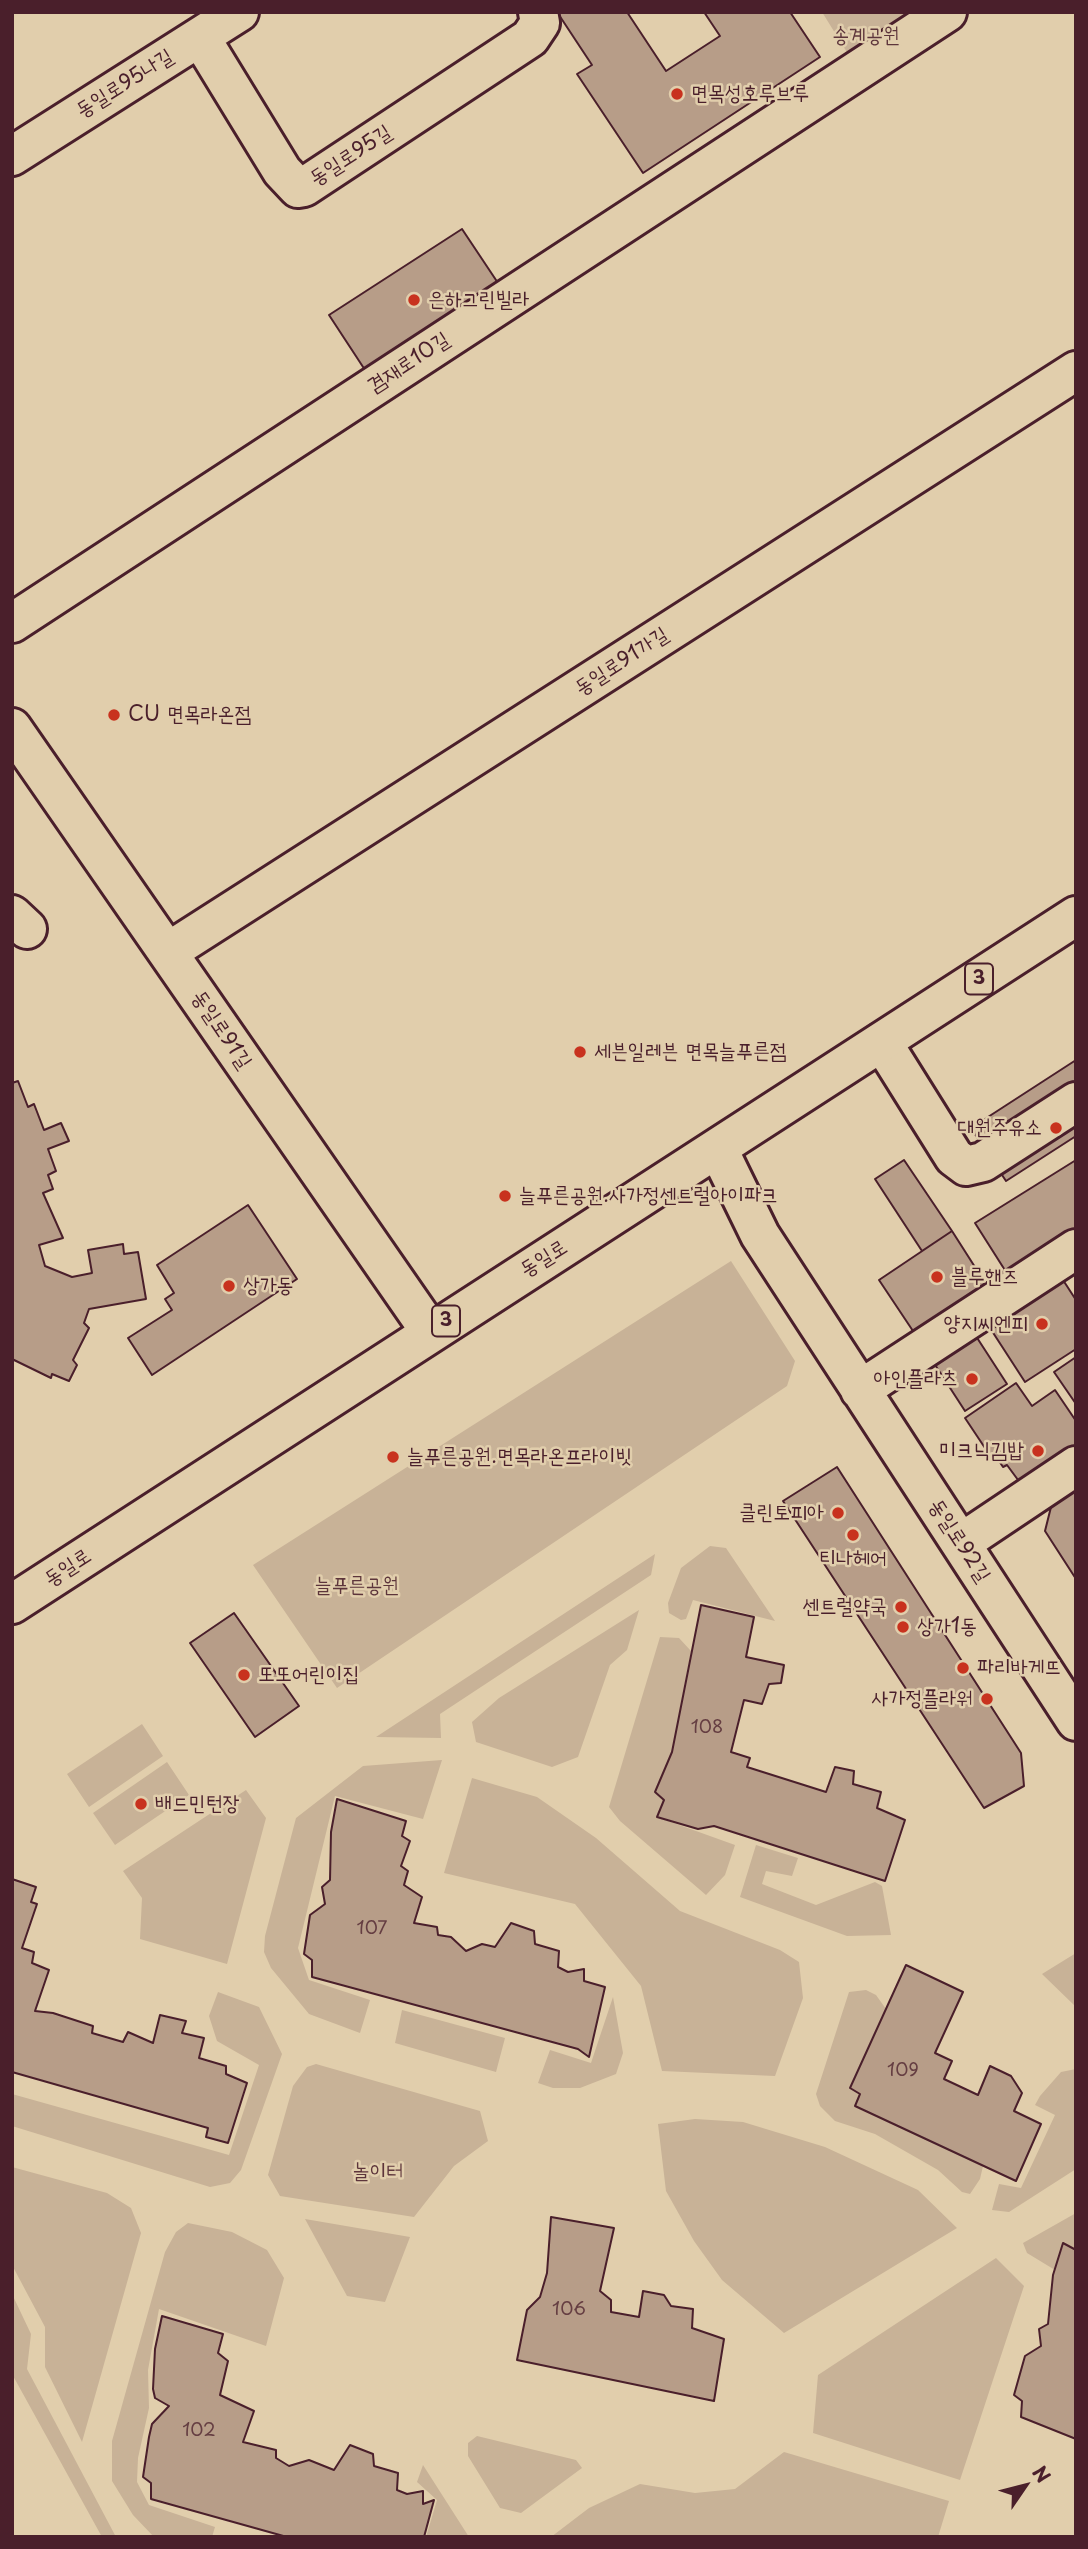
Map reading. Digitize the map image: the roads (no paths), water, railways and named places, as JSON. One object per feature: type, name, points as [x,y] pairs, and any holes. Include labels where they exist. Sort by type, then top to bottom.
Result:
[{"type":"street","name":"동일로95나길","points":[[12,156],[239,12]]},
{"type":"street","name":"동일로95길","points":[[200,37],[282,171],[298,188],[304,187],[530,38],[540,23],[538,12]]},
{"type":"street","name":"겸재로10길","points":[[12,623],[947,12]]},
{"type":"street","name":"동일로91가길","points":[[168,952],[1076,371]]},
{"type":"street","name":"동일로91길","points":[[12,728],[430,1331]]},
{"type":"street","name":"동일로","points":[[12,1604],[430,1331],[718,1149],[1076,916]]},
{"type":"street","points":[[882,1042],[954,1157],[966,1166],[978,1164],[1076,1102]]},
{"type":"street","name":"동일로92길","points":[[718,1149],[760,1235],[961,1543],[1069,1697]]},
{"type":"street","points":[[860,1391],[1076,1250]]},
{"type":"street","points":[[961,1543],[1076,1466]]},
{"type":"place","name":"면목성호루브루","points":[[677,94]]},
{"type":"place","name":"은하그린빌라","points":[[414,300]]},
{"type":"place","name":"CU 면목라온점","points":[[114,715]]},
{"type":"place","name":"세븐일레븐 면목늘푸른점","points":[[580,1052]]},
{"type":"place","name":"대원주유소","points":[[1056,1128]]},
{"type":"place","name":"늘푸른공원.사가정센트럴아이파크","points":[[505,1196]]},
{"type":"place","name":"블루핸즈","points":[[937,1277]]},
{"type":"place","name":"상가동","points":[[229,1286]]},
{"type":"place","name":"양지씨엔피","points":[[1042,1324]]},
{"type":"place","name":"아인플라츠","points":[[972,1379]]},
{"type":"place","name":"미크닉김밥","points":[[1038,1451]]},
{"type":"place","name":"늘푸른공원.면목라온프라이빗","points":[[393,1457]]},
{"type":"place","name":"클린토피아","points":[[838,1513]]},
{"type":"place","name":"티나헤어","points":[[853,1535]]},
{"type":"place","name":"센트럴약국","points":[[901,1607]]},
{"type":"place","name":"상가1동","points":[[903,1627]]},
{"type":"place","name":"파리바게뜨","points":[[963,1668]]},
{"type":"place","name":"또또어린이집","points":[[244,1675]]},
{"type":"place","name":"사가정플라워","points":[[987,1699]]},
{"type":"place","name":"배드민턴장","points":[[141,1804]]},
{"type":"park label","name":"송계공원","points":[[866,36]]},
{"type":"park label","name":"늘푸른공원","points":[[357,1586]]},
{"type":"park label","name":"놀이터","points":[[378,2172]]}]
